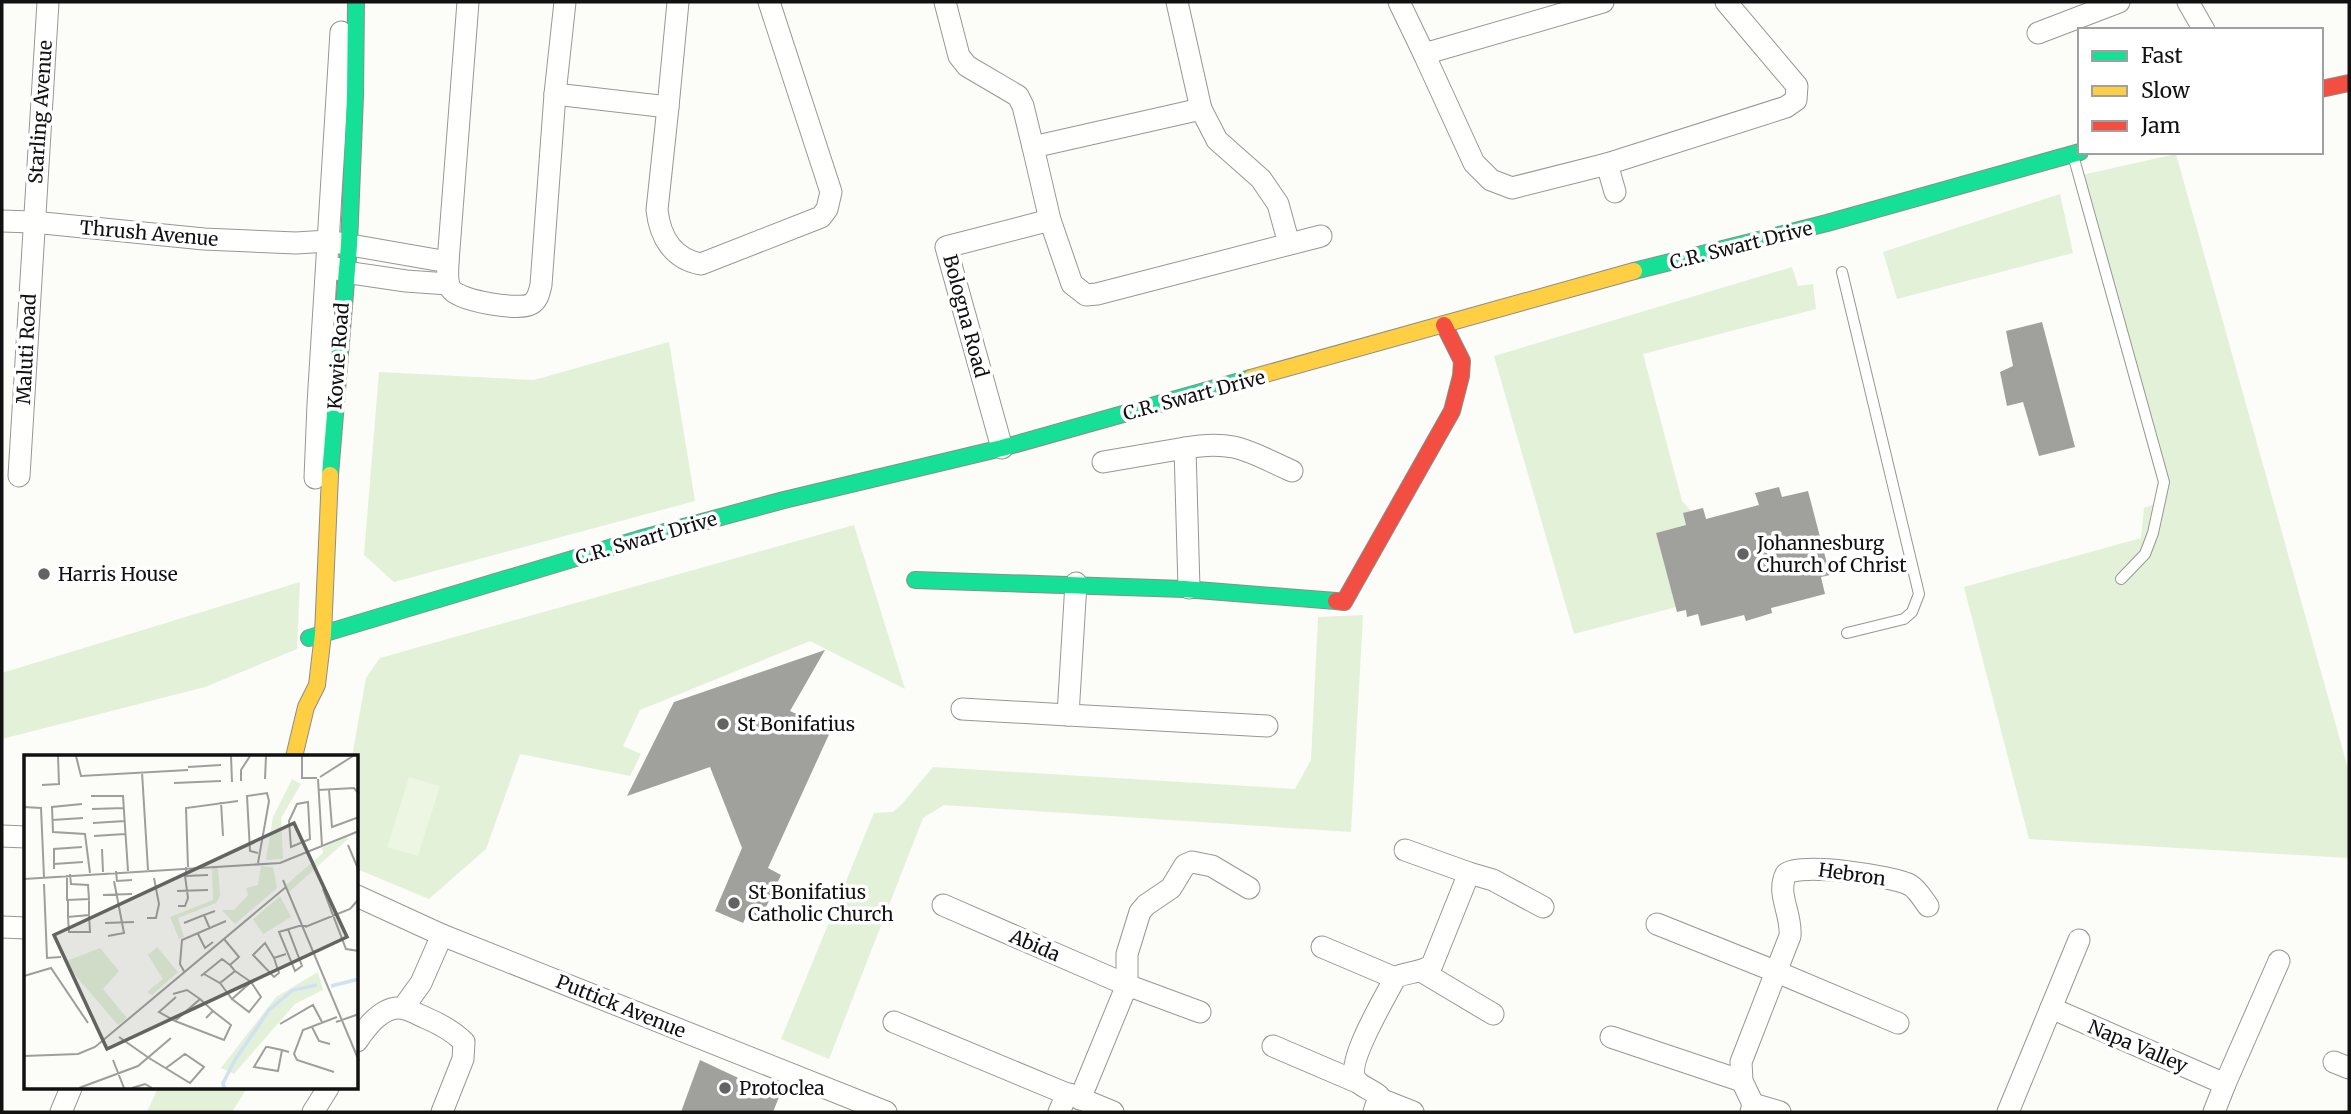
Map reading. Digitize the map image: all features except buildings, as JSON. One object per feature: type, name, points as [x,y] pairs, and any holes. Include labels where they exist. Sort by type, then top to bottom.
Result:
[{"type":"street","name":"Starling Avenue","points":[[33,222],[48,2]]},
{"type":"street","name":"Kowie Road","points":[[339,243],[344,2]]},
{"type":"street","name":"Kowie Road","points":[[316,636],[318,404],[355,96],[356,2]]},
{"type":"street","points":[[468,2],[448,284],[454,294],[472,300],[520,307],[529,306],[538,296],[541,285],[555,93],[565,2]]},
{"type":"street","points":[[678,2],[657,210],[664,239],[677,254],[701,264],[821,217],[827,209],[831,192],[769,2]]},
{"type":"street","points":[[945,2],[958,56],[967,66],[1018,96],[1023,106],[1050,220],[1072,284],[1086,295],[1097,295],[1321,236]]},
{"type":"street","points":[[1177,2],[1200,109],[1217,140],[1261,179],[1278,204],[1289,244]]},
{"type":"street","points":[[1399,2],[1474,163],[1491,180],[1512,188],[1606,164],[1786,107],[1796,100],[1797,86],[1726,2]]},
{"type":"street","points":[[1424,54],[1604,2]]},
{"type":"street","points":[[2038,33],[2119,2]]},
{"type":"street","points":[[2188,2],[2203,28]]},
{"type":"street","points":[[2323,89],[2349,83]]},
{"type":"street","points":[[555,93],[668,107]]},
{"type":"street","points":[[1033,147],[1200,109]]},
{"type":"street","name":"C.R. Swart Drive","points":[[316,636],[639,539],[784,500],[1002,447],[1638,270],[1827,223],[2076,153]]},
{"type":"street","points":[[1606,164],[1615,192]]},
{"type":"street","name":"Bologna Road","points":[[1002,447],[946,247],[1050,220]]},
{"type":"street","name":"Thrush Avenue","points":[[2,221],[204,239],[339,243],[448,262]]},
{"type":"street","name":"Maluti Road","points":[[19,476],[33,222]]},
{"type":"street","points":[[296,243],[336,268],[406,281],[448,284]]},
{"type":"street","name":"Kowie Road","points":[[294,755],[306,707],[302,688],[316,636],[324,579],[336,268]]},
{"type":"street","points":[[915,580],[1188,588],[1345,602],[1452,411],[1462,361],[1444,325]]},
{"type":"street","points":[[1103,462],[1207,444],[1223,444],[1239,447],[1293,471]]},
{"type":"street","points":[[1185,448],[1188,588]]},
{"type":"street","points":[[324,579],[332,590],[343,598]]},
{"type":"street","points":[[1068,715],[1076,583]]},
{"type":"street","points":[[361,606],[391,614]]},
{"type":"street","points":[[962,709],[1267,726]]},
{"type":"street","points":[[2,836],[24,837]]},
{"type":"street","points":[[1405,850],[1493,880],[1543,907]]},
{"type":"street","points":[[1069,1102],[1127,985],[1127,954],[1140,912],[1171,888],[1185,865],[1200,863],[1212,866],[1249,888]]},
{"type":"street","name":"Hebron","points":[[1742,1081],[1743,1055],[1790,936],[1790,915],[1781,888],[1784,876],[1790,870],[1812,868],[1895,879],[1913,887],[1928,906]]},
{"type":"street","points":[[1357,1082],[1354,1072],[1358,1053],[1395,978],[1432,965],[1469,873]]},
{"type":"street","name":"Puttick Avenue","points":[[359,897],[442,935],[886,1112]]},
{"type":"street","name":"Abida","points":[[943,905],[1127,985],[1200,1012]]},
{"type":"street","points":[[1657,924],[1898,1024]]},
{"type":"street","points":[[2,927],[24,928]]},
{"type":"street","points":[[403,1008],[421,984],[442,935]]},
{"type":"street","points":[[2008,1112],[2079,940]]},
{"type":"street","points":[[1322,947],[1395,978]]},
{"type":"street","points":[[2214,1112],[2279,961]]},
{"type":"street","points":[[1421,971],[1493,1014]]},
{"type":"street","points":[[359,1038],[382,1014],[403,1008],[447,1028],[464,1042],[463,1059],[442,1112]]},
{"type":"street","name":"Napa Valley","points":[[2051,1008],[2225,1084]]},
{"type":"street","points":[[894,1022],[1069,1102],[1113,1112]]},
{"type":"street","points":[[1611,1038],[1742,1081],[1752,1108],[1780,1112]]},
{"type":"street","points":[[1273,1046],[1357,1082],[1374,1092],[1377,1106],[1413,1112]]},
{"type":"street","points":[[61,1112],[70,1090]]},
{"type":"street","points":[[313,1112],[327,1090]]},
{"type":"lane","points":[[2076,153],[2164,482],[2153,533],[2145,554],[2121,579]]},
{"type":"lane","points":[[1842,272],[1919,594],[1912,612],[1904,619],[1847,633]]},
{"type":"green space","points":[[2176,154],[2349,772],[2349,858],[2029,839],[1964,587],[2141,538],[2144,508],[2163,501],[2073,177]]},
{"type":"green space","points":[[2060,194],[2073,253],[1897,299],[1883,252]]},
{"type":"green space","points":[[1792,267],[1798,286],[1813,284],[1816,309],[1643,354],[1682,501],[1691,511],[1683,514],[1686,525],[1656,533],[1676,607],[1574,634],[1494,356]]},
{"type":"green space","points":[[669,342],[695,501],[394,582],[364,555],[379,372],[534,380]]},
{"type":"green space","points":[[854,525],[905,689],[810,641],[640,710],[623,746],[641,754],[630,776],[520,754],[486,849],[429,899],[359,870],[359,755],[352,755],[366,678],[380,658]]},
{"type":"green space","points":[[300,582],[297,649],[205,687],[2,739],[2,673]]},
{"type":"green space","points":[[1363,615],[1351,832],[944,805],[923,818],[829,1059],[781,1039],[874,813],[893,812],[933,767],[1295,789],[1311,760],[1318,617]]},
{"type":"green space","points":[[409,777],[440,786],[418,856],[387,847]]},
{"type":"green space","points":[[157,1090],[246,1090],[232,1112],[147,1112]]},
{"type":"traffic: fast","points":[[330,475],[349,245],[356,2]]},
{"type":"traffic: fast","points":[[1634,271],[1827,223],[2078,153]]},
{"type":"traffic: fast","points":[[309,638],[639,539],[784,500],[1002,448],[1251,378]]},
{"type":"traffic: fast","points":[[915,580],[1184,589],[1336,601]]},
{"type":"traffic: slow","points":[[1251,378],[1634,271]]},
{"type":"traffic: slow","points":[[294,755],[306,707],[317,685],[323,634],[330,475]]},
{"type":"traffic: jam","points":[[2323,89],[2349,83]]},
{"type":"traffic: jam","points":[[1336,601],[1344,602],[1452,411],[1462,361],[1444,325]]},
{"type":"place","name":"Johannesburg Church of Christ","points":[[1743,554]]},
{"type":"place","name":"Harris House","points":[[44,574]]},
{"type":"place","name":"St Bonifatius","points":[[723,724]]},
{"type":"place","name":"St Bonifatius Catholic Church","points":[[734,903]]},
{"type":"place","name":"Protoclea","points":[[725,1088]]}]
